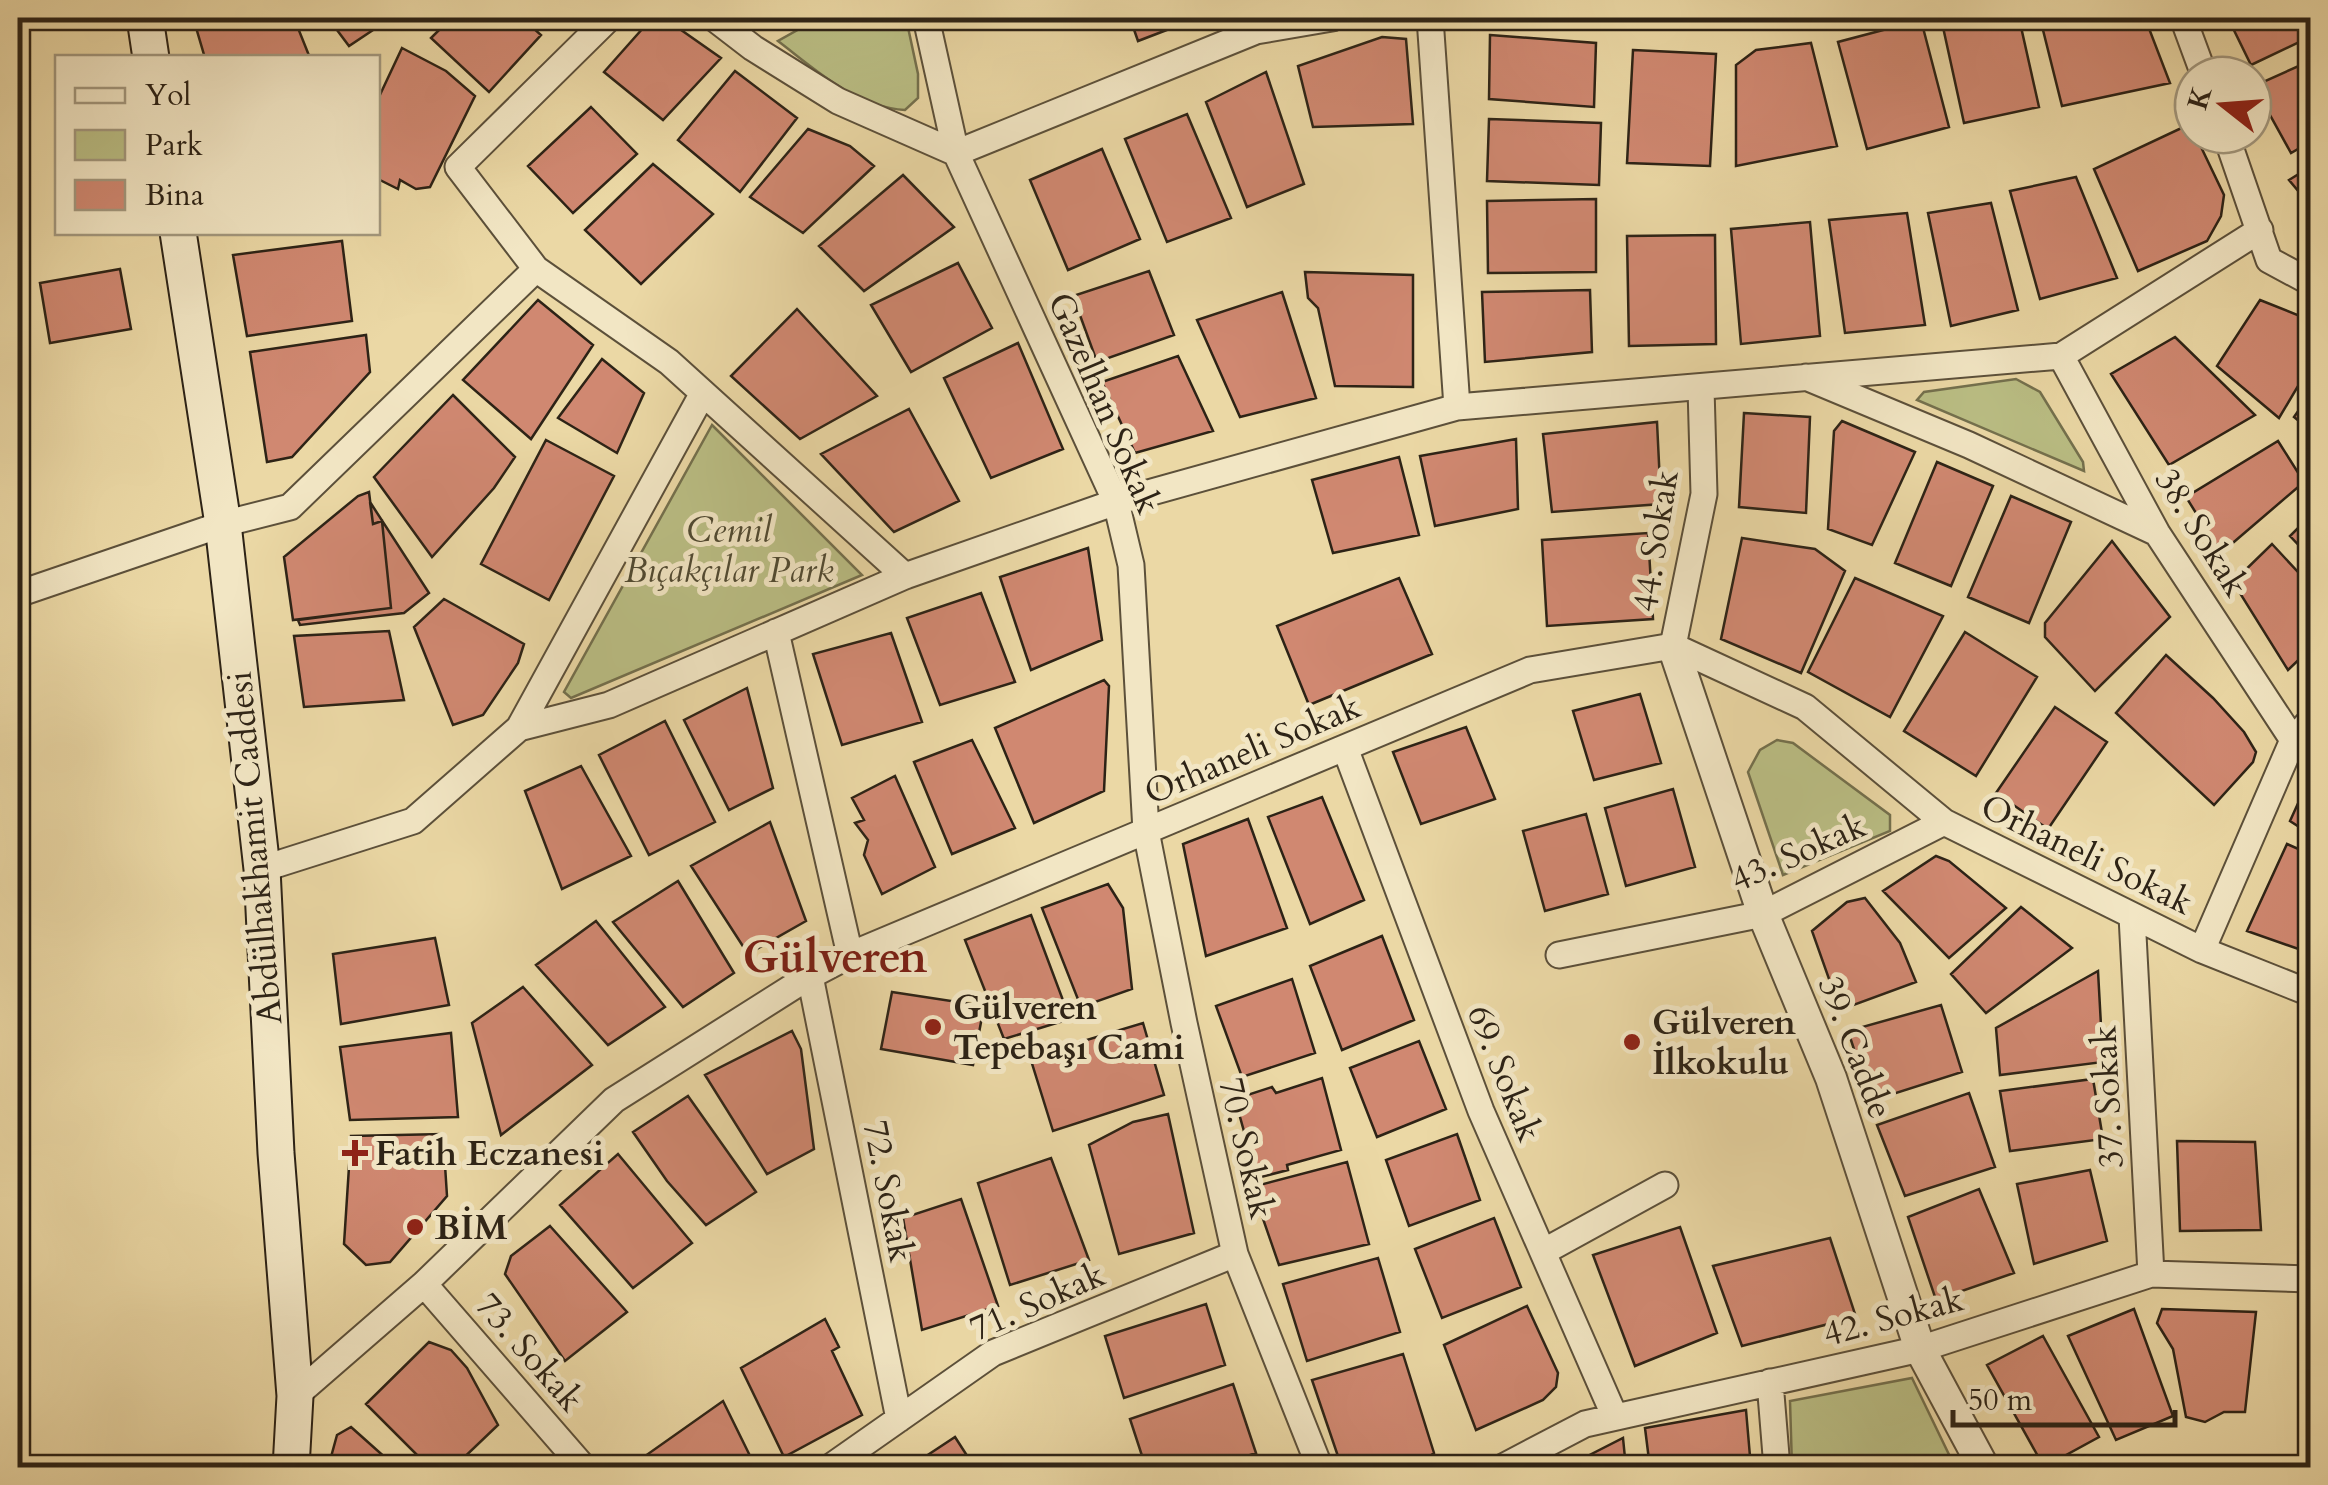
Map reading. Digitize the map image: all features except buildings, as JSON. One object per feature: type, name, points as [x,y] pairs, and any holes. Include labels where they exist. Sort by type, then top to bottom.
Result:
[{"type":"main road","name":"Abdülhakhamit Caddesi","points":[[178,235],[222,524],[262,869],[276,1153],[295,1396],[291,1468]]},
{"type":"street","points":[[608,18],[458,167],[536,270],[668,362],[905,576]]},
{"type":"street","points":[[714,18],[753,48],[838,100],[956,153],[1256,31],[1293,21],[1332,18]]},
{"type":"street","name":"Gazelhan Sokak","points":[[926,18],[956,153],[1116,502],[1131,565],[1146,832]]},
{"type":"street","points":[[1430,18],[1457,407]]},
{"type":"street","points":[[2183,18],[2197,55]]},
{"type":"street","points":[[2233,155],[2269,260],[2310,282]]},
{"type":"street","points":[[519,728],[609,704],[905,576],[1116,502],[1457,407],[2061,356],[2260,230]]},
{"type":"street","points":[[18,594],[222,524],[290,506],[536,270]]},
{"type":"street","name":"38. Sokak","points":[[2061,356],[2157,533],[2302,730]]},
{"type":"street","points":[[1801,376],[1969,446],[2157,533]]},
{"type":"street","name":"44. Sokak","points":[[1674,646],[1704,494],[1701,388]]},
{"type":"street","points":[[262,869],[413,820],[519,728],[702,393]]},
{"type":"street","points":[[776,632],[850,955]]},
{"type":"street","name":"Orhaneli Sokak","points":[[295,1396],[424,1284],[614,1100],[810,976],[850,955],[1530,670],[1674,646],[1805,706],[1944,822],[2202,950],[2310,993]]},
{"type":"street","name":"39. Cadde","points":[[1674,646],[1764,914],[1831,1078],[1920,1349],[1984,1468]]},
{"type":"street","points":[[2202,950],[2302,730]]},
{"type":"street","name":"69. Sokak","points":[[1345,748],[1481,1111],[1615,1417]]},
{"type":"street","name":"43. Sokak","points":[[1559,955],[1764,914],[1944,822]]},
{"type":"street","name":"70. Sokak","points":[[1146,832],[1236,1254],[1320,1468]]},
{"type":"street","name":"37. Sokak","points":[[2132,916],[2151,1274]]},
{"type":"street","name":"72. Sokak","points":[[810,976],[898,1419]]},
{"type":"street","points":[[1543,1252],[1665,1185]]},
{"type":"street","name":"71. Sokak","points":[[829,1468],[993,1353],[1236,1254]]},
{"type":"street","name":"42. Sokak","points":[[1501,1468],[1585,1424],[1920,1349],[2151,1274],[2310,1280]]},
{"type":"street","name":"73. Sokak","points":[[424,1284],[584,1468]]},
{"type":"street","points":[[1770,1382],[1777,1468]]},
{"type":"green space","points":[[819,18],[906,18],[918,74],[918,98],[905,110],[869,102],[822,75],[778,41]]},
{"type":"green space","points":[[2016,379],[2040,392],[2083,462],[2084,471],[1917,400],[1924,392]]},
{"type":"green space","name":"Cemil Bıçakçılar Park","points":[[712,425],[862,575],[571,698],[564,692]]},
{"type":"green space","points":[[1777,740],[1793,743],[1890,815],[1890,831],[1783,875],[1748,772],[1760,750]]},
{"type":"green space","points":[[1912,1378],[1955,1467],[1792,1467],[1790,1401]]},
{"type":"place","name":"Gülveren Tepebaşı Cami","points":[[933,1027]]},
{"type":"place","name":"Gülveren İlkokulu","points":[[1632,1042]]},
{"type":"place","name":"Fatih Eczanesi","points":[[355,1153]]},
{"type":"place","name":"BİM","points":[[415,1227]]},
{"type":"district","name":"Gülveren","points":[[835,956]]}]
